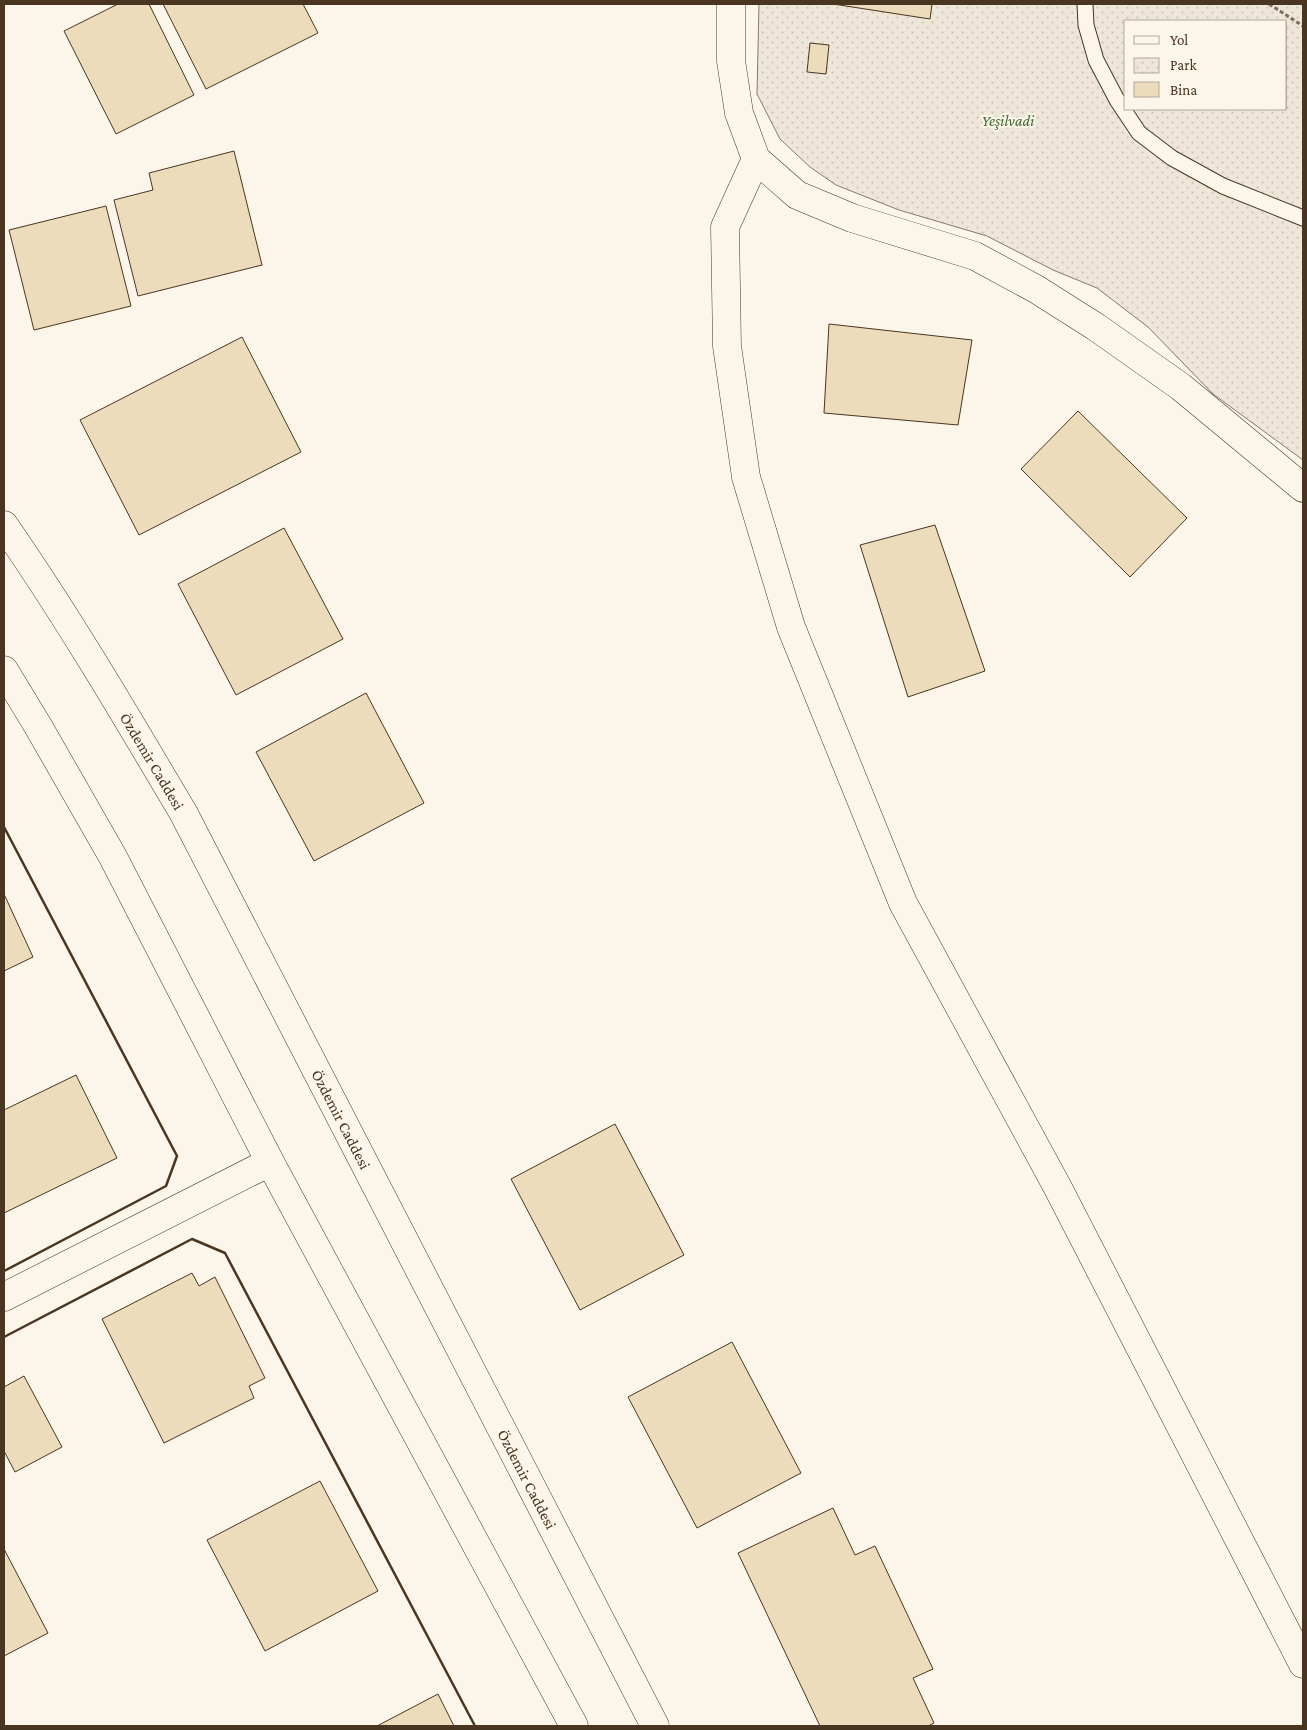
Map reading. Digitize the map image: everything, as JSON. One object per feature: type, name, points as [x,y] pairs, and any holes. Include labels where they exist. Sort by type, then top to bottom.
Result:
[{"type":"street","points":[[732,4],[731,61],[739,113],[756,159],[797,195],[852,218],[975,256],[1036,289],[1096,327],[1181,387],[1303,488]]},
{"type":"street","points":[[756,159],[725,227],[727,346],[746,477],[791,627],[903,903],[1062,1197],[1303,1664]]},
{"type":"street","name":"Özdemir Caddesi","points":[[4,526],[41,579],[106,682],[184,814],[654,1726]]},
{"type":"street","points":[[4,670],[114,857],[270,1162],[574,1726]]},
{"type":"street","points":[[4,1297],[270,1162]]},
{"type":"lane","points":[[1085,4],[1086,25],[1096,60],[1117,100],[1139,134],[1172,158],[1223,186],[1303,218]]},
{"type":"path","points":[[1270,4],[1303,26]]},
{"type":"green space","name":"Yeşilvadi","points":[[759,4],[1303,4],[1303,460],[1213,394],[1148,327],[1097,288],[1053,270],[987,236],[899,210],[836,185],[810,167],[780,139],[757,94]]},
{"type":"building","points":[[118,4],[149,4],[194,95],[116,134],[64,31]]},
{"type":"building","points":[[163,4],[303,4],[318,33],[206,89]]},
{"type":"building","points":[[833,4],[932,4],[930,19]]},
{"type":"building","points":[[810,43],[829,45],[826,74],[807,72]]},
{"type":"building","points":[[234,151],[262,265],[138,296],[114,200],[153,190],[149,173]]},
{"type":"building","points":[[106,206],[131,306],[34,330],[9,230]]},
{"type":"building","points":[[829,324],[972,340],[958,425],[824,413]]},
{"type":"building","points":[[242,337],[301,452],[139,535],[80,420]]},
{"type":"building","points":[[1078,411],[1187,518],[1130,577],[1021,469]]},
{"type":"building","points":[[935,525],[985,671],[908,697],[860,545]]},
{"type":"building","points":[[284,528],[343,639],[236,695],[178,584]]},
{"type":"building","points":[[366,693],[424,803],[314,861],[256,752]]},
{"type":"building","points":[[4,894],[33,957],[4,971]]},
{"type":"building","points":[[76,1075],[117,1158],[4,1213],[4,1110]]},
{"type":"building","points":[[615,1124],[684,1255],[580,1310],[511,1179]]},
{"type":"building","points":[[192,1273],[199,1286],[215,1277],[265,1378],[249,1386],[254,1398],[164,1443],[102,1319]]},
{"type":"building","points":[[732,1342],[801,1473],[697,1528],[628,1397]]},
{"type":"building","points":[[24,1376],[62,1447],[15,1472],[4,1451],[4,1387]]},
{"type":"building","points":[[320,1481],[378,1591],[265,1651],[207,1540]]},
{"type":"building","points":[[833,1508],[855,1555],[875,1546],[933,1669],[913,1678],[934,1723],[928,1726],[820,1726],[738,1553]]},
{"type":"building","points":[[4,1549],[48,1633],[4,1656]]},
{"type":"building","points":[[438,1694],[454,1726],[377,1726]]},
{"type":"wall","points":[[4,827],[177,1156],[166,1186],[4,1271]]},
{"type":"wall","points":[[4,1337],[192,1239],[225,1253],[475,1726]]}]
